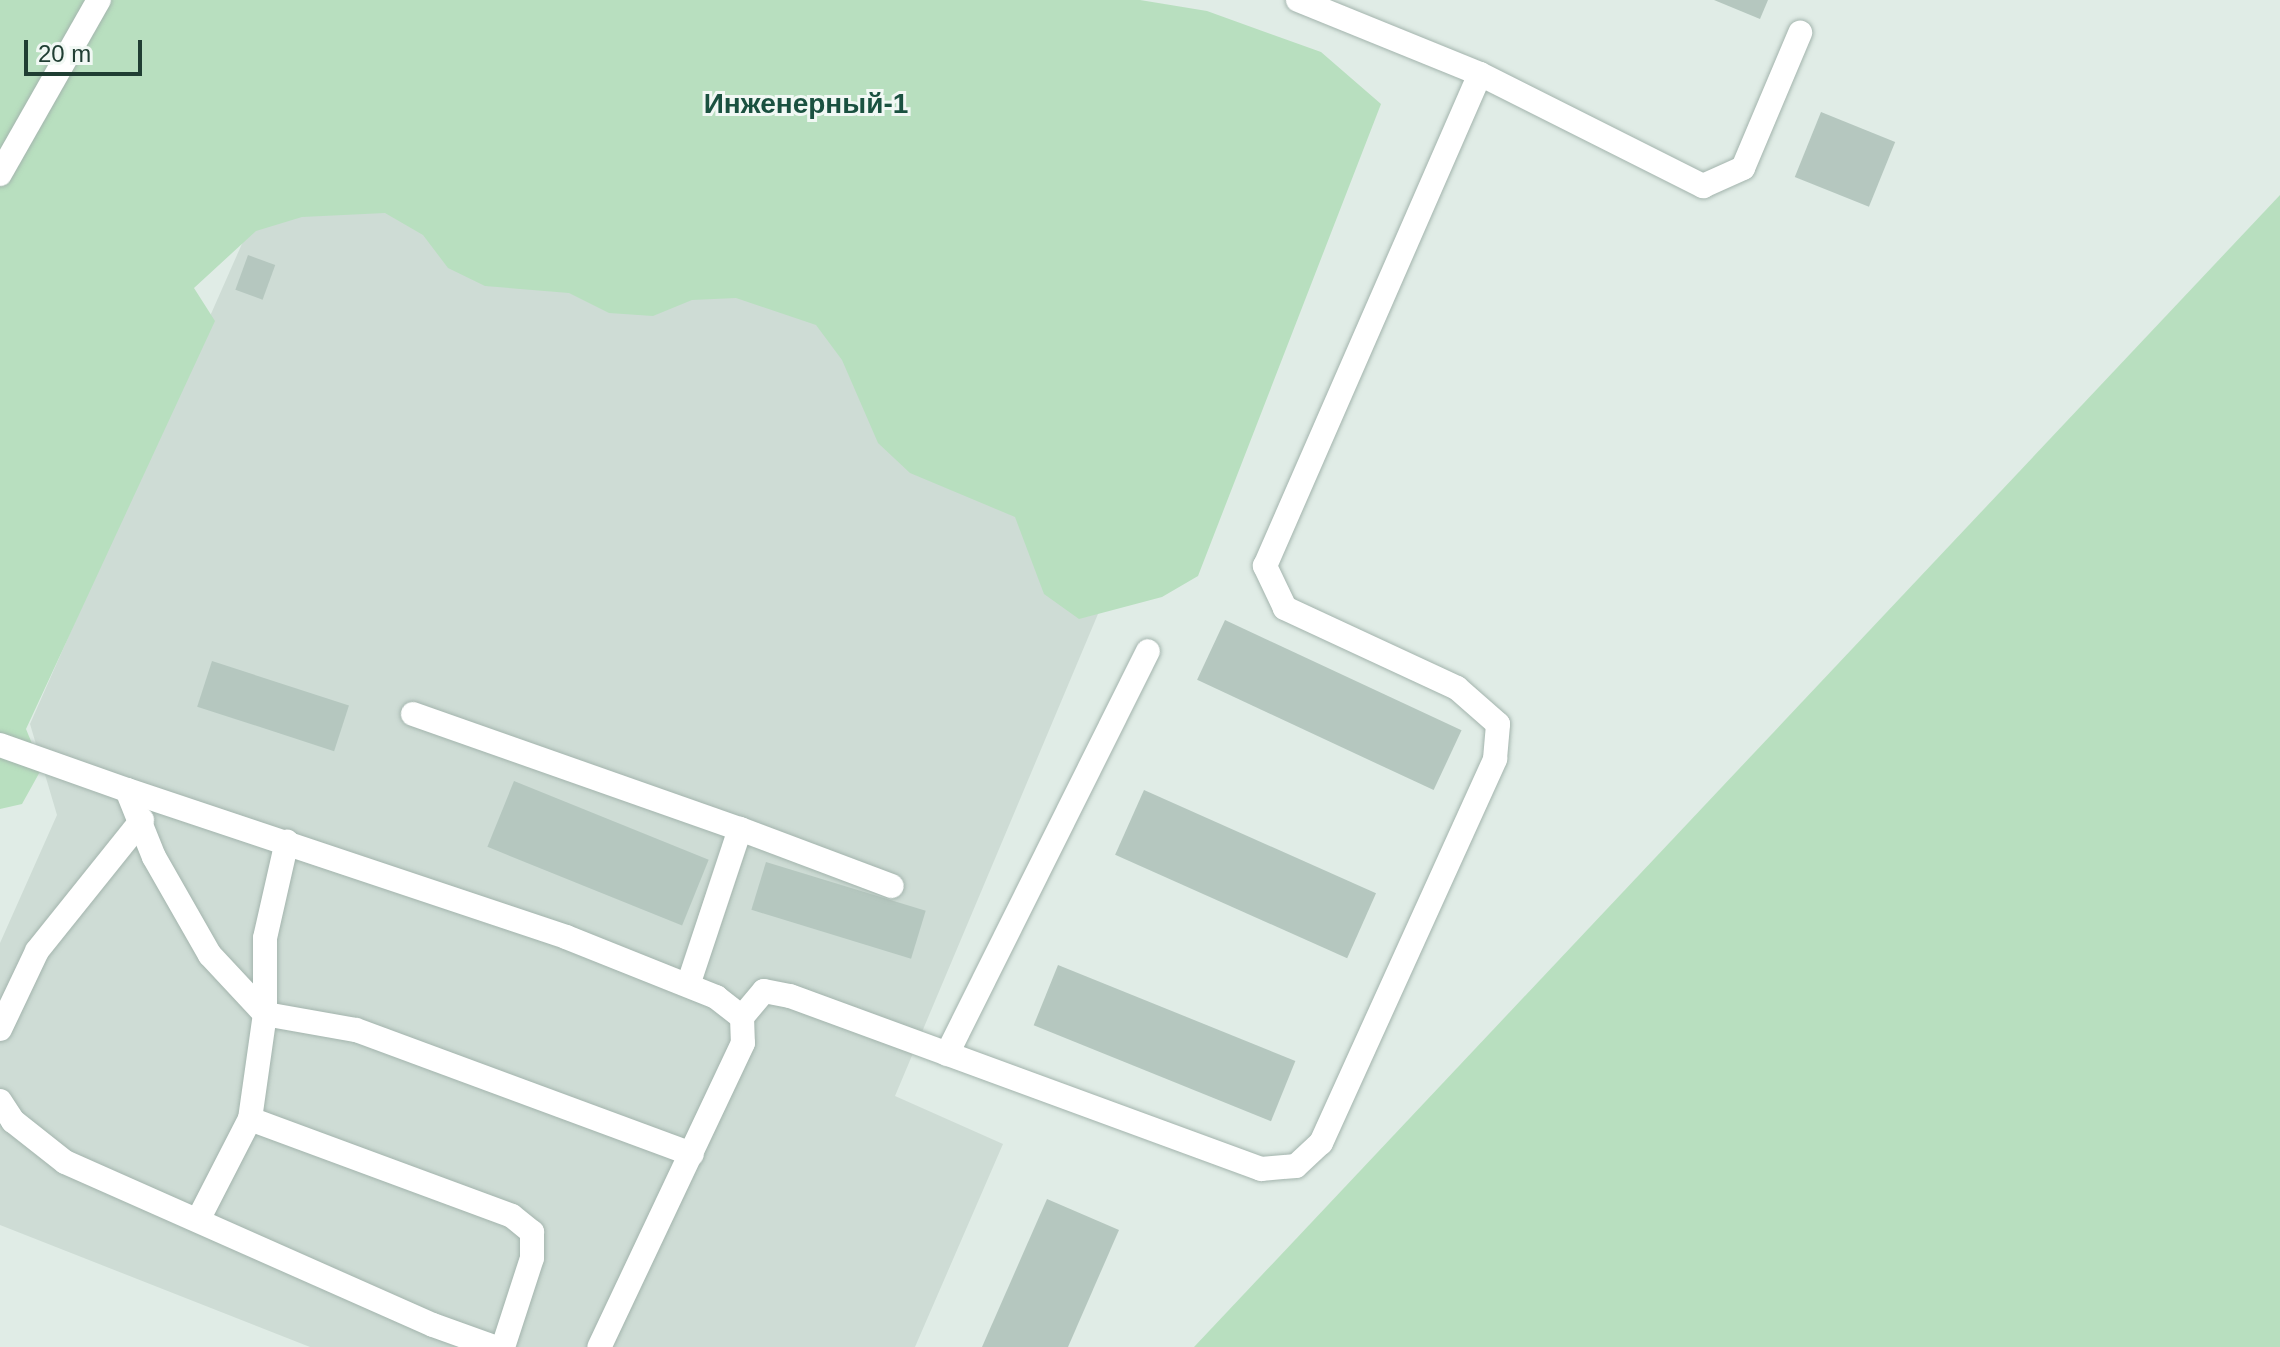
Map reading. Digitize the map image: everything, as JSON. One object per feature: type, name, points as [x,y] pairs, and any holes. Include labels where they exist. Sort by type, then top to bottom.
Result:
[{"type":"street","points":[[0,174],[99,0]]},
{"type":"street","points":[[1298,0],[1480,74],[1703,186],[1743,168],[1800,33]]},
{"type":"street","points":[[599,1347],[743,1043],[742,1017],[764,991],[1261,1169],[1296,1166],[1321,1143],[1495,759],[1498,724],[1457,688],[1285,608],[1265,566],[1480,74]]},
{"type":"street","points":[[947,1054],[1148,651]]},
{"type":"street","points":[[413,714],[892,886]]},
{"type":"street","points":[[0,745],[566,937],[716,997],[742,1017]]},
{"type":"street","points":[[127,790],[142,820],[154,857],[210,955],[265,1014],[356,1030],[692,1154]]},
{"type":"street","points":[[0,1029],[37,951],[142,820]]},
{"type":"street","points":[[688,985],[740,829]]},
{"type":"street","points":[[198,1220],[250,1119],[265,1014],[265,938],[287,841]]},
{"type":"street","points":[[0,1101],[13,1121],[65,1162],[494,1347]]},
{"type":"street","points":[[250,1119],[512,1216],[532,1232],[532,1258],[503,1347]]},
{"type":"shaded area","points":[[301,110],[1162,462],[895,1096],[1003,1144],[915,1347],[310,1347],[0,1225],[0,943],[57,815],[30,724]]},
{"type":"green space","points":[[0,0],[1140,0],[1207,11],[1321,52],[1381,104],[1198,576],[1162,597],[1079,619],[1044,594],[1015,517],[910,473],[878,443],[842,360],[816,325],[736,298],[692,300],[653,316],[609,313],[569,293],[485,286],[448,268],[423,235],[385,213],[302,217],[256,231],[194,288],[215,321],[26,729],[42,768],[22,804],[0,809]]},
{"type":"green space","points":[[2280,195],[2280,1347],[1194,1347]]},
{"type":"building","points":[[1714,0],[1768,0],[1760,19]]},
{"type":"building","points":[[1821,112],[1895,142],[1869,207],[1795,177]]},
{"type":"building","points":[[248,255],[275,265],[263,300],[235,290]]},
{"type":"building","points":[[1225,620],[1462,730],[1434,790],[1197,680]]},
{"type":"building","points":[[212,661],[349,705],[334,751],[197,707]]},
{"type":"building","points":[[514,781],[709,860],[682,925],[487,847]]},
{"type":"building","points":[[1144,790],[1376,893],[1347,958],[1115,855]]},
{"type":"building","points":[[766,862],[926,911],[911,959],[751,910]]},
{"type":"building","points":[[1058,965],[1295,1061],[1271,1121],[1034,1025]]},
{"type":"building","points":[[1047,1199],[1119,1230],[1068,1347],[982,1347]]},
{"type":"district","name":"Инженерный-1","points":[[806,104]]}]
